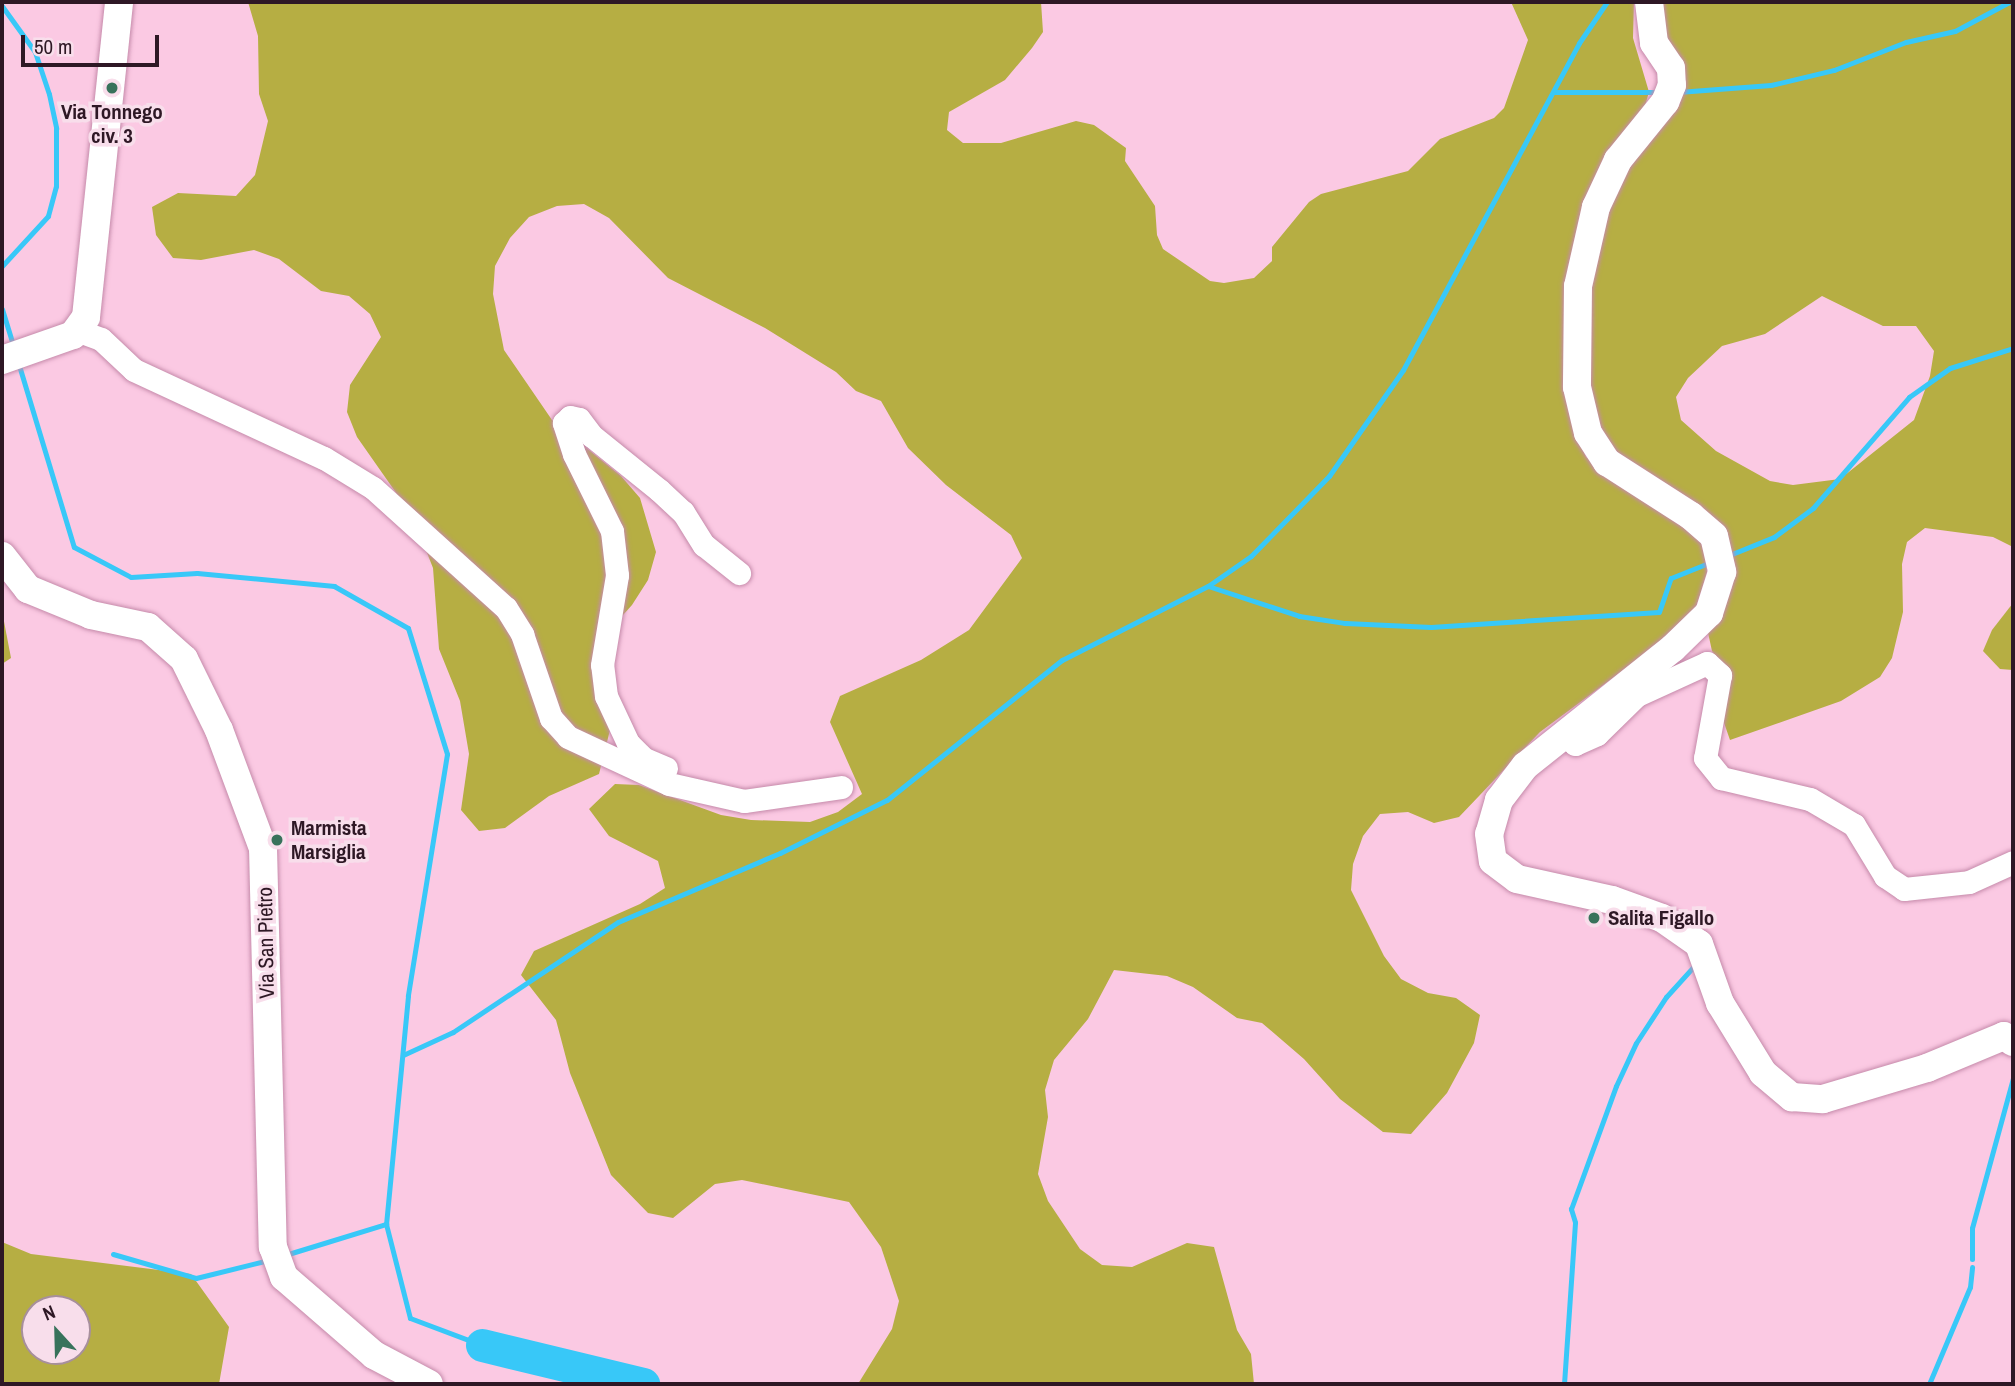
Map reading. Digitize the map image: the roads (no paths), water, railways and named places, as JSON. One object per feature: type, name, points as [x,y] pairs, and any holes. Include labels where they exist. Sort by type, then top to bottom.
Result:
[{"type":"street","points":[[79,331],[89,296],[119,2]]},
{"type":"street","points":[[1649,2],[1654,43],[1671,68],[1672,85],[1665,102],[1618,160],[1596,207],[1578,286],[1577,387],[1588,433],[1607,462],[1691,516],[1714,536],[1722,572],[1709,613],[1673,648],[1525,766],[1499,800],[1489,834],[1493,861],[1517,879],[1612,900],[1662,918],[1699,944],[1720,1003],[1763,1073],[1791,1097],[1823,1099],[1927,1068],[2004,1036],[2013,1042]]},
{"type":"street","points":[[2,359],[79,331],[101,339],[134,370],[324,457],[373,488],[506,608],[522,634],[551,718],[568,737],[669,784],[744,801],[841,787]]},
{"type":"street","points":[[669,784],[664,766],[643,758],[628,743],[606,696],[602,664],[617,575],[612,531],[574,454],[564,423],[570,417],[579,419],[593,436],[659,489],[682,512],[704,545],[739,573]]},
{"type":"street","name":"Via San Pietro","points":[[2,556],[28,589],[91,615],[148,627],[184,659],[219,730],[263,848],[273,1247],[284,1277],[374,1354],[429,1384]]},
{"type":"street","points":[[1564,734],[1575,744],[1597,734],[1637,695],[1707,663],[1720,676],[1705,758],[1720,778],[1810,799],[1854,825],[1885,876],[1904,889],[1969,882],[2013,862]]},
{"type":"waterway","points":[[403,1055],[453,1032],[618,922],[780,853],[887,800],[1062,660],[1208,586],[1251,556],[1329,476],[1403,370],[1579,43],[1607,2]]},
{"type":"waterway","points":[[1678,92],[1771,85],[1834,70],[1906,42],[1955,31],[2009,2]]},
{"type":"waterway","points":[[2,6],[35,52],[49,94],[56,128],[56,186],[48,216],[2,266]]},
{"type":"waterway","points":[[1554,92],[1661,92]]},
{"type":"waterway","points":[[2,309],[13,346]]},
{"type":"waterway","points":[[1727,556],[1774,537],[1813,508],[1909,397],[1950,368],[2013,348]]},
{"type":"waterway","points":[[18,362],[74,547],[131,577],[197,573],[334,586],[408,628],[447,754],[408,996],[386,1224],[410,1318],[482,1345]]},
{"type":"waterway","points":[[1208,586],[1299,616],[1345,623],[1431,627],[1659,612],[1671,578],[1711,562]]},
{"type":"waterway","points":[[1564,1384],[1575,1222],[1571,1209],[1616,1086],[1636,1043],[1666,997],[1694,966]]},
{"type":"waterway","points":[[1972,1259],[1972,1228],[2013,1078]]},
{"type":"waterway","points":[[285,1255],[386,1224]]},
{"type":"waterway","points":[[113,1254],[196,1278],[269,1260]]},
{"type":"waterway","points":[[1929,1384],[1970,1287],[1972,1267]]},
{"type":"waterway","points":[[482,1345],[643,1384]]},
{"type":"waterway","points":[[600,1384],[608,1374]]},
{"type":"place","name":"Via Tonnego civ. 3","points":[[112,88]]},
{"type":"place","name":"Marmista Marsiglia","points":[[277,840]]},
{"type":"place","name":"Salita Figallo","points":[[1594,918]]}]
